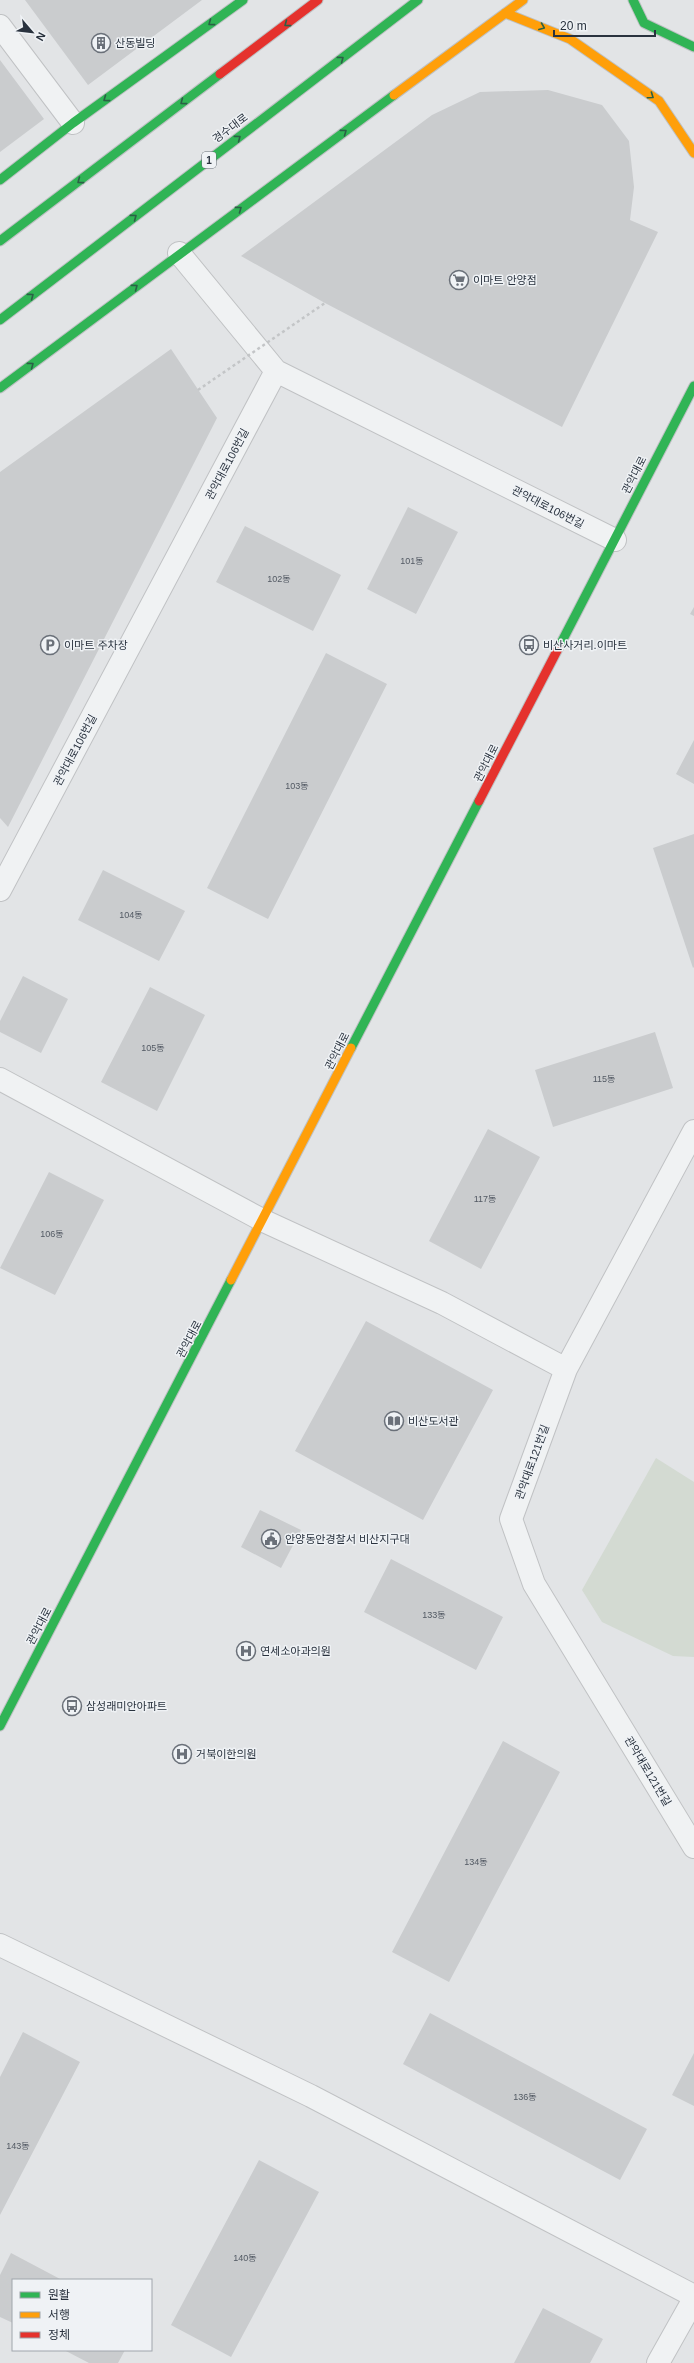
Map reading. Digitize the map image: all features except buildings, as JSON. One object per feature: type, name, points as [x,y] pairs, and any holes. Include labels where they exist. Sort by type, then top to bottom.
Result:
[{"type":"main road","points":[[0,180],[73,123],[243,0]]},
{"type":"main road","points":[[0,241],[318,0]]},
{"type":"main road","name":"경수대로","points":[[0,320],[418,0]]},
{"type":"main road","points":[[505,13],[517,0]]},
{"type":"main road","points":[[0,388],[179,253],[523,0]]},
{"type":"main road","points":[[633,0],[644,23],[694,46]]},
{"type":"main road","points":[[505,13],[570,39],[659,101],[694,153]]},
{"type":"main road","name":"관악대로","points":[[0,1726],[264,1221],[694,386]]},
{"type":"street","points":[[0,26],[73,123]]},
{"type":"street","points":[[179,253],[276,371]]},
{"type":"street","name":"관악대로106번길","points":[[0,890],[276,371],[615,540]]},
{"type":"street","points":[[0,1079],[264,1221],[442,1303],[566,1369]]},
{"type":"street","name":"관악대로121번길","points":[[694,1131],[566,1369],[511,1519],[534,1584],[694,1847]]},
{"type":"street","points":[[0,1946],[311,2096],[694,2298],[658,2363]]},
{"type":"path","points":[[198,390],[325,304]]},
{"type":"shaded area","points":[[656,1458],[694,1482],[694,1657],[673,1656],[602,1622],[582,1590]]},
{"type":"traffic: fast","points":[[0,180],[73,123],[243,0]]},
{"type":"traffic: fast","points":[[0,320],[418,0]]},
{"type":"traffic: fast","points":[[633,0],[644,23],[694,47]]},
{"type":"traffic: fast","points":[[0,241],[220,74]]},
{"type":"traffic: fast","points":[[0,388],[394,95]]},
{"type":"traffic: fast","points":[[559,647],[694,386]]},
{"type":"traffic: fast","points":[[351,1048],[479,801]]},
{"type":"traffic: fast","points":[[0,1726],[231,1280]]},
{"type":"traffic: slow","points":[[394,95],[523,0]]},
{"type":"traffic: slow","points":[[505,13],[570,39],[659,101],[694,153]]},
{"type":"traffic: slow","points":[[231,1280],[351,1048]]},
{"type":"traffic: jam","points":[[220,74],[318,0]]},
{"type":"traffic: jam","points":[[479,801],[559,647]]},
{"type":"place","name":"산동빌딩","points":[[101,43]]},
{"type":"place","name":"이마트 안양점","points":[[459,280]]},
{"type":"place","name":"이마트 주차장","points":[[50,645]]},
{"type":"place","name":"비산사거리.이마트","points":[[529,645]]},
{"type":"place","name":"비산도서관","points":[[394,1421]]},
{"type":"place","name":"안양동안경찰서 비산지구대","points":[[271,1539]]},
{"type":"place","name":"연세소아과의원","points":[[246,1651]]},
{"type":"place","name":"삼성래미안아파트","points":[[72,1706]]},
{"type":"place","name":"거북이한의원","points":[[182,1754]]}]
